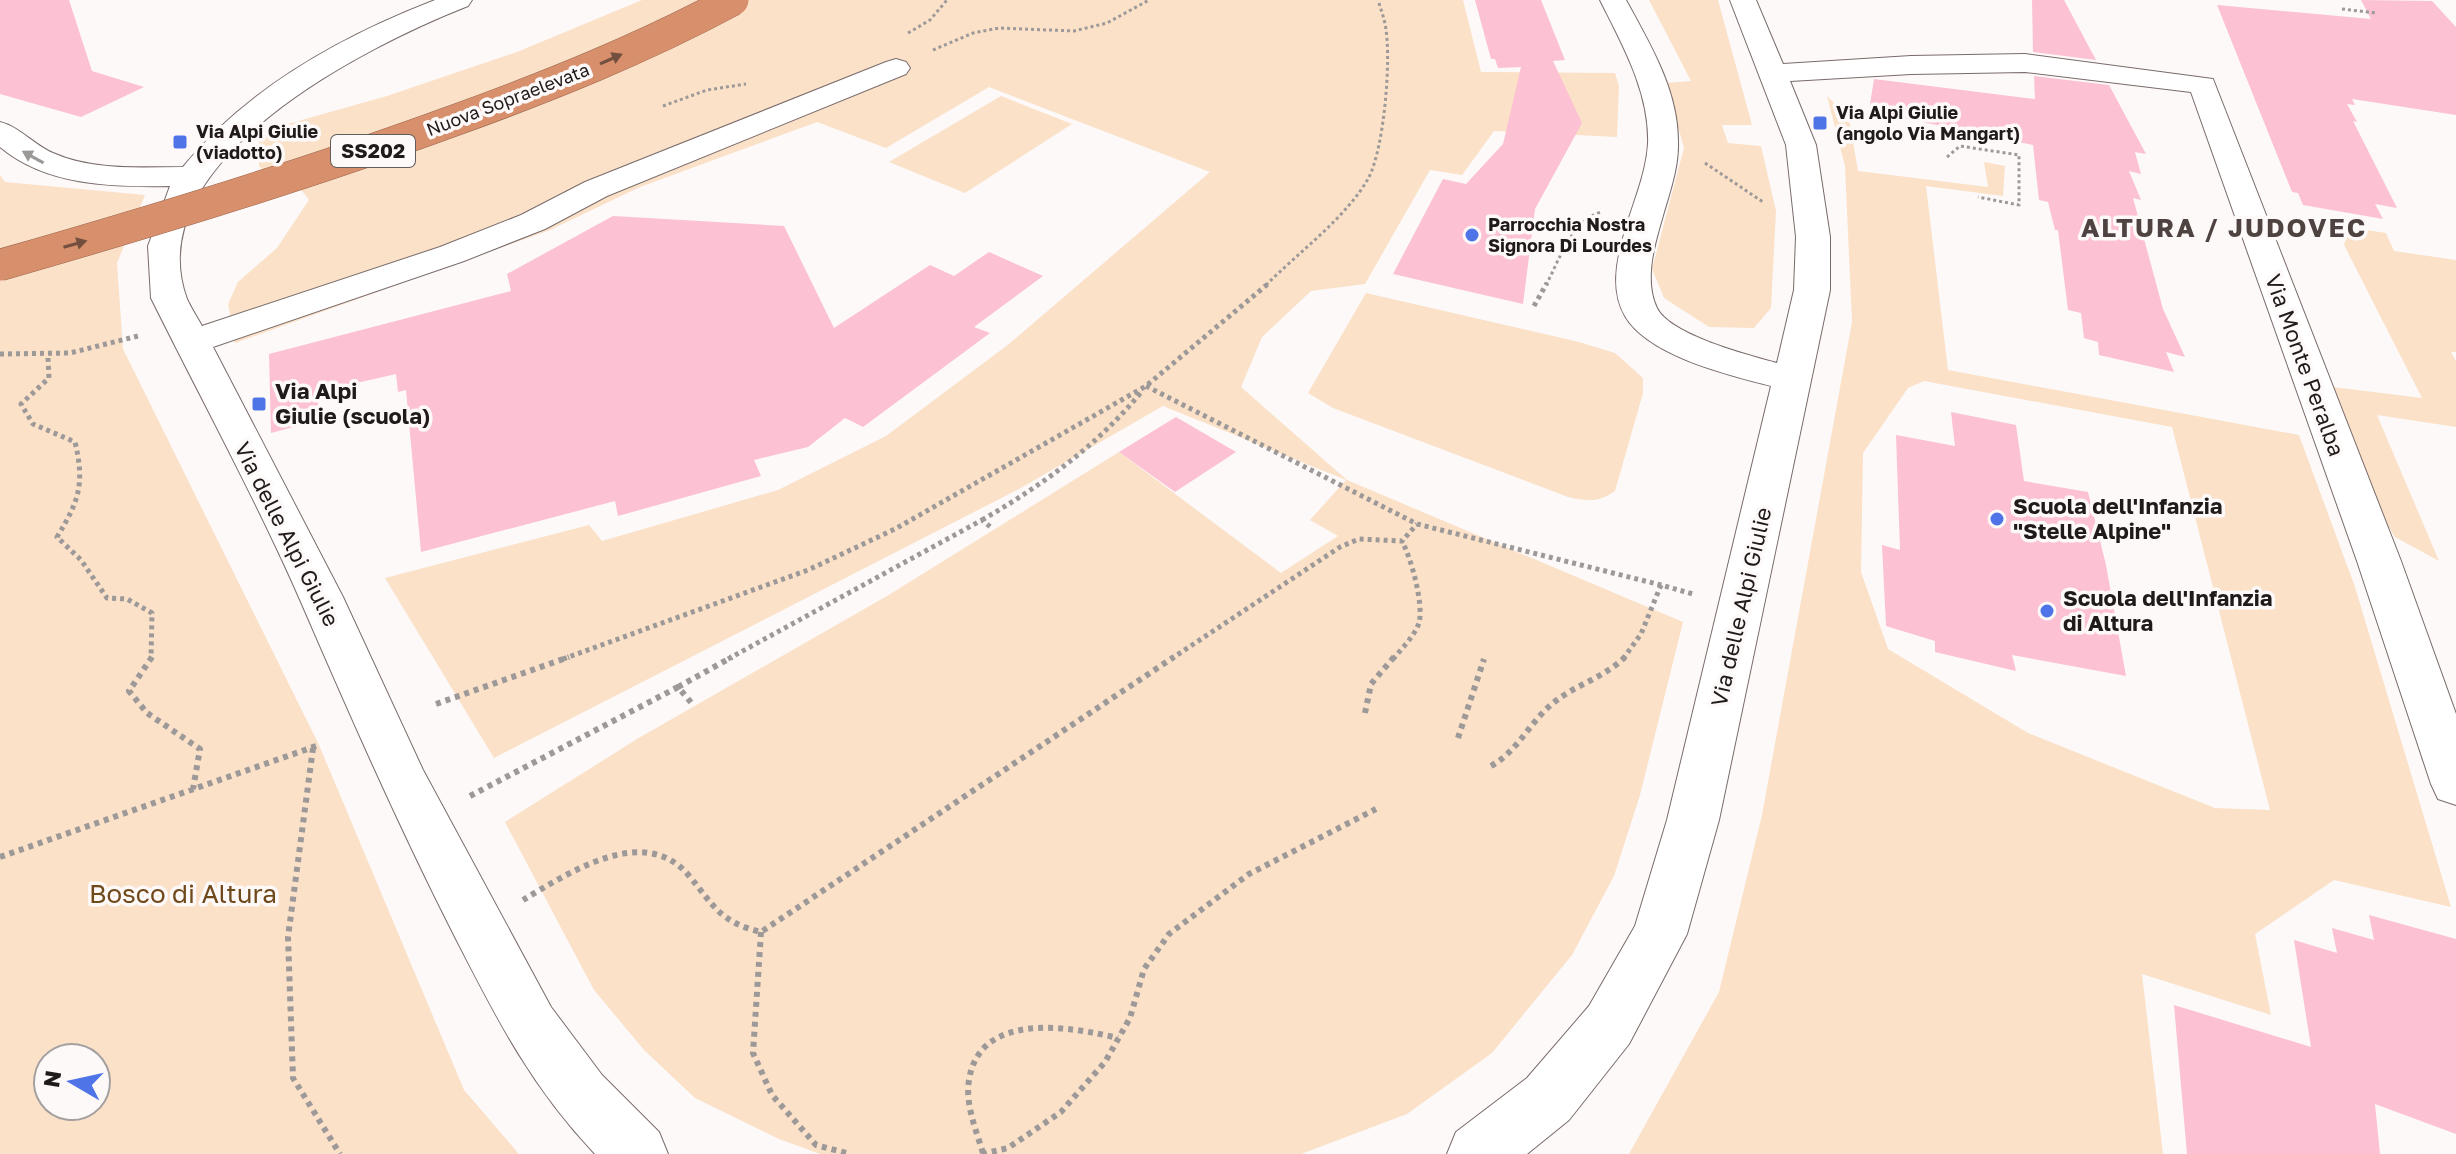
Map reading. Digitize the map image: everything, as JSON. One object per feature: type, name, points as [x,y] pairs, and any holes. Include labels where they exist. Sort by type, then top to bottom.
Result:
[{"type":"highway","name":"Nuova Sopraelevata","points":[[0,237],[310,147],[562,55],[681,0]]},
{"type":"highway","name":"Nuova Sopraelevata","points":[[0,265],[260,189],[389,145],[559,81],[733,0]]},
{"type":"street","name":"Via delle Alpi Giulie","points":[[459,0],[369,38],[325,63],[276,95],[238,128],[192,176],[175,215],[164,255],[169,298],[321,597],[423,820],[531,1026],[581,1096],[637,1154]]},
{"type":"street","points":[[1613,0],[1646,71],[1659,112],[1663,144],[1632,289],[1644,320],[1693,349],[1793,380]]},
{"type":"street","name":"Via delle Alpi Giulie","points":[[1478,1154],[1548,1099],[1609,1025],[1660,934],[1693,820],[1812,290],[1813,237],[1801,145],[1743,0]]},
{"type":"street","name":"Via Monte Peralba","points":[[1767,57],[1911,65],[2025,63],[2203,85],[2379,561],[2456,784]]},
{"type":"street","points":[[186,331],[452,254],[533,222],[596,189],[896,68]]},
{"type":"street","points":[[0,131],[15,147],[51,167],[99,174],[192,176]]},
{"type":"path","points":[[896,68],[973,33],[999,28],[1074,31],[1107,23],[1149,0]]},
{"type":"path","points":[[436,704],[716,606],[808,570],[895,529],[1146,386],[1265,286],[1348,205],[1369,176],[1379,143],[1388,61],[1386,29],[1378,0]]},
{"type":"path","points":[[2342,9],[2376,13]]},
{"type":"path","points":[[1663,144],[1684,148],[1813,237]]},
{"type":"path","points":[[1947,157],[1960,146],[2019,155],[2019,205],[1978,197]]},
{"type":"path","points":[[1534,306],[1578,226],[1588,216],[1617,211],[1646,216]]},
{"type":"path","points":[[0,354],[48,358],[186,331]]},
{"type":"path","points":[[48,358],[49,378],[21,404],[33,424],[75,442],[82,469],[80,498],[57,537],[81,560],[107,598],[127,599],[152,613],[152,658],[129,691],[147,713],[200,749],[193,789]]},
{"type":"path","points":[[423,820],[678,687],[1047,482],[1083,456],[1123,416],[1146,386]]},
{"type":"path","points":[[1146,386],[1417,524],[1740,608]]},
{"type":"path","points":[[982,520],[993,529]]},
{"type":"path","points":[[1402,541],[1417,524]]},
{"type":"path","points":[[478,927],[560,878],[595,861],[631,852],[659,854],[681,865],[715,911],[733,927],[761,932],[1340,547],[1359,539],[1402,541]]},
{"type":"path","points":[[1365,713],[1371,684],[1413,636],[1420,619],[1411,557],[1402,541]]},
{"type":"path","points":[[1491,766],[1505,759],[1551,704],[1608,672],[1635,648],[1649,621],[1661,585]]},
{"type":"path","points":[[1458,738],[1484,659]]},
{"type":"path","points":[[678,687],[694,706]]},
{"type":"path","points":[[0,857],[316,747],[288,937],[293,1078],[340,1154]]},
{"type":"path","points":[[1118,1038],[1080,1027],[1032,1026],[1000,1034],[982,1049],[972,1067],[966,1098],[970,1123],[983,1154],[1008,1148],[1061,1112],[1105,1062],[1130,1018],[1144,969],[1169,934],[1249,874],[1376,809]]},
{"type":"path","points":[[761,932],[753,1053],[772,1095],[816,1145],[850,1154]]},
{"type":"green space","points":[[642,0],[1463,0],[1481,72],[1615,73],[1619,86],[1617,137],[1494,131],[1462,175],[1430,170],[1365,284],[1311,291],[1262,337],[1241,387],[1347,480],[1683,622],[1640,795],[1614,876],[1572,955],[1492,1053],[1407,1114],[1301,1154],[820,1154],[779,1139],[695,1098],[644,1050],[594,990],[505,822],[637,739],[887,596],[1119,452],[1281,573],[1338,536],[1310,520],[1346,480],[1163,406],[1019,489],[494,758],[385,578],[589,525],[602,541],[778,490],[886,436],[1009,344],[1210,172],[989,87],[886,148],[817,122],[640,187],[550,230],[235,343],[228,304],[238,282],[277,248],[309,200],[297,188],[271,176],[259,166],[259,132],[387,96],[517,52]]},
{"type":"green space","points":[[1649,0],[1718,0],[1752,125],[1722,125],[1728,143],[1761,146],[1776,211],[1771,308],[1754,328],[1709,327],[1664,298],[1652,269],[1684,148],[1666,83],[1691,81]]},
{"type":"green space","points":[[1001,96],[1072,124],[965,193],[889,162]]},
{"type":"green space","points":[[1827,96],[1849,118],[1858,171],[1988,187],[1984,162],[2005,166],[2003,196],[1926,186],[1948,370],[2299,435],[2355,587],[2451,907],[2334,880],[2255,934],[2271,1015],[2142,974],[2163,1154],[1629,1154],[1719,992],[1762,815],[1852,322],[1845,166]],"holes":[[[1924,381],[2172,427],[2270,810],[2215,808],[2028,733],[1888,649],[1861,572],[1863,453],[1908,388]]]},
{"type":"green space","name":"Bosco di Altura","points":[[0,175],[5,182],[145,195],[117,263],[123,349],[319,745],[464,1090],[519,1154],[0,1154]]},
{"type":"green space","points":[[2360,229],[2386,233],[2394,251],[2456,260],[2456,352],[2451,352],[2456,361],[2456,427],[2377,415],[2439,561],[2395,537],[2378,509],[2333,387],[2422,398],[2344,245],[2348,232]]},
{"type":"green space","points":[[1366,293],[1615,353],[1643,378],[1643,393],[1615,491],[1592,500],[1568,497],[1333,408],[1308,393]]},
{"type":"building","points":[[0,0],[69,0],[92,71],[144,87],[81,117],[0,94]]},
{"type":"building","points":[[1475,0],[1541,0],[1565,60],[1553,61],[1582,123],[1535,209],[1523,304],[1393,274],[1443,179],[1466,184],[1503,144],[1521,67],[1498,68],[1495,59],[1491,59]]},
{"type":"building","points":[[2032,0],[2064,0],[2096,60],[2033,52]]},
{"type":"building","points":[[2361,0],[2432,1],[2456,27],[2456,115],[2352,99],[2355,105],[2347,104],[2397,208],[2375,204],[2383,219],[2303,205],[2298,193],[2292,192],[2217,5],[2371,19]]},
{"type":"building","points":[[2034,76],[2109,85],[2146,154],[2135,152],[2141,174],[2129,171],[2141,200],[2133,198],[2163,309],[2185,357],[2166,352],[2174,372],[2099,355],[2098,342],[2084,338],[2081,313],[2068,310],[2058,230],[2055,230],[2048,202],[2039,200],[2033,145],[1869,111],[1874,79],[2035,99]]},
{"type":"building","points":[[613,216],[784,226],[834,328],[930,265],[954,276],[989,252],[1043,276],[974,327],[990,333],[863,427],[845,418],[808,447],[754,460],[761,476],[618,516],[615,501],[421,552],[406,390],[398,392],[396,374],[317,392],[320,420],[271,433],[269,354],[511,291],[507,274]]},
{"type":"building","name":"Scuola dell'Infanzia \"Stelle Alpine\"","points":[[1951,412],[2016,425],[2024,481],[2088,492],[2106,565],[2126,676],[2012,655],[2016,671],[1935,652],[1935,641],[1886,626],[1882,545],[1900,550],[1896,435],[1955,446]]},
{"type":"building","points":[[1176,417],[1236,452],[1175,492],[1119,452]]},
{"type":"building","points":[[2369,915],[2456,939],[2456,1134],[2375,1104],[2380,1154],[2187,1154],[2174,1005],[2311,1047],[2294,940],[2337,953],[2332,928],[2374,940]]},
{"type":"place","name":"Via Alpi Giulie (angolo Via Mangart)","points":[[1820,123]]},
{"type":"place","name":"Via Alpi Giulie (viadotto)","points":[[180,142]]},
{"type":"place","name":"Parrocchia Nostra Signora Di Lourdes","points":[[1472,235]]},
{"type":"place","name":"Via Alpi Giulie (scuola)","points":[[259,404]]},
{"type":"place","name":"Scuola dell'Infanzia \"Stelle Alpine\"","points":[[1997,519]]},
{"type":"place","name":"Scuola dell'Infanzia di Altura","points":[[2047,611]]},
{"type":"district","name":"ALTURA / JUDOVEC","points":[[2224,228]]}]
